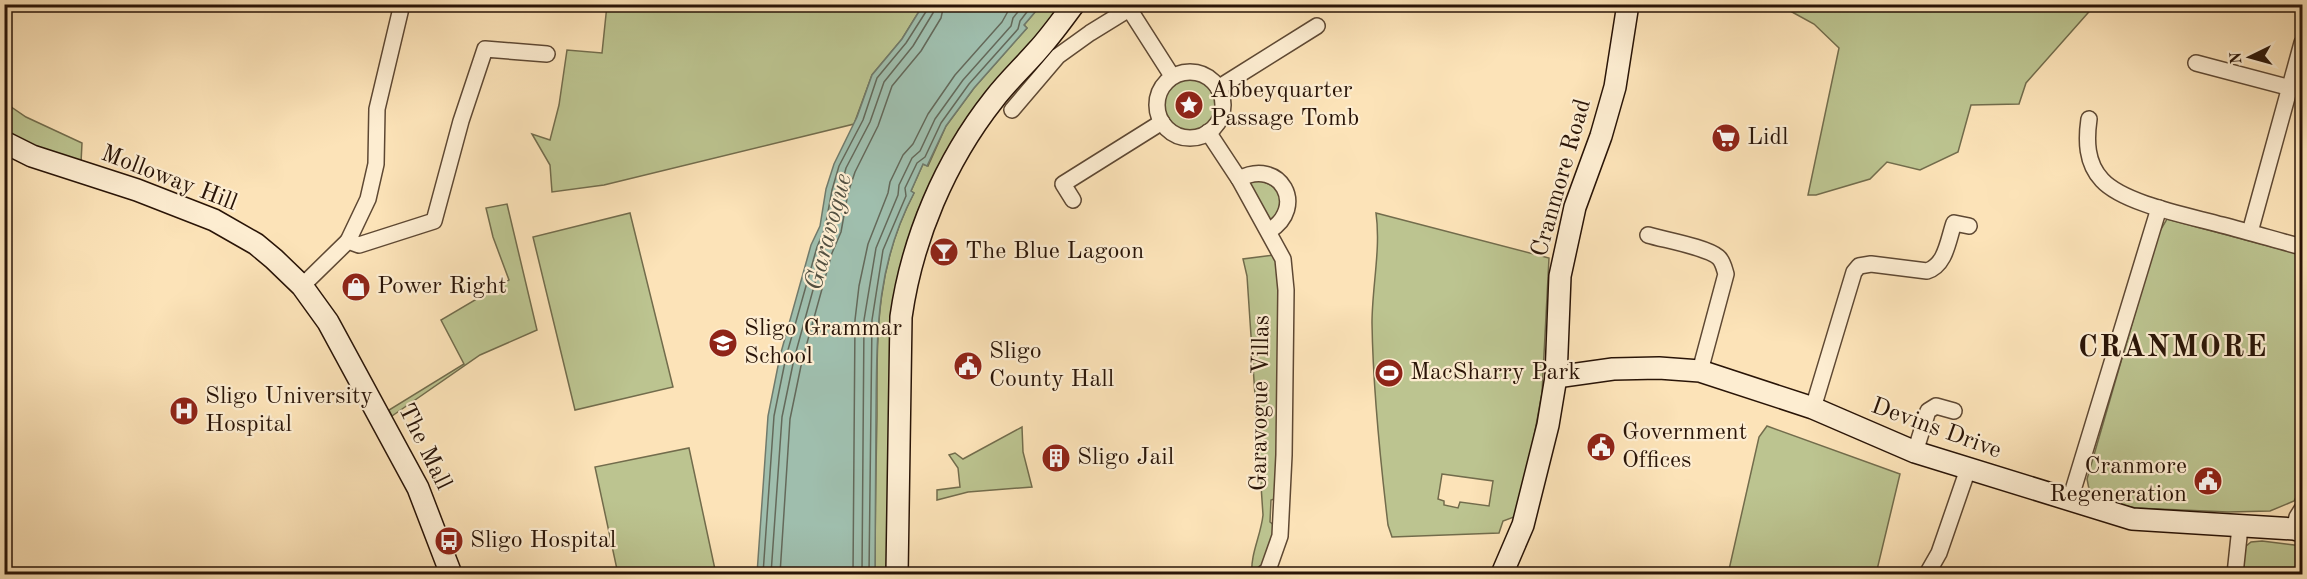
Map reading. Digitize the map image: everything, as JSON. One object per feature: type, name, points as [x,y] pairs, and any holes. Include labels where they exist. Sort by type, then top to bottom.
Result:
[{"type":"street","points":[[302,286],[348,241],[368,199],[376,164],[377,109],[402,4]]},
{"type":"street","points":[[897,574],[901,317],[906,282],[916,244],[951,166],[969,135],[992,101],[1038,51],[1074,4]]},
{"type":"street","name":"Cranmore Road","points":[[1502,574],[1522,525],[1548,425],[1556,376],[1560,276],[1575,207],[1601,136],[1615,87],[1628,4]]},
{"type":"street","points":[[1012,110],[1058,56],[1131,6],[1172,76]]},
{"type":"street","points":[[1218,88],[1317,26]]},
{"type":"street","points":[[2250,232],[2297,89],[2302,43]]},
{"type":"street","points":[[348,241],[359,245],[434,221],[461,121],[484,48],[547,54]]},
{"type":"street","points":[[2196,63],[2297,89]]},
{"type":"street","points":[[1186,72],[1198,73],[1208,77],[1218,88],[1223,102],[1222,113],[1217,124],[1208,132],[1198,137],[1186,138],[1173,134],[1162,122],[1156,108],[1158,95],[1163,85],[1172,76],[1186,72]]},
{"type":"street","points":[[2090,119],[2087,131],[2092,167],[2103,181],[2123,194],[2159,208],[2302,248]]},
{"type":"street","points":[[1073,200],[1062,184],[1162,122]]},
{"type":"street","name":"Garavogue Villas","points":[[1208,132],[1239,179],[1283,259],[1286,290],[1284,455],[1280,536],[1268,570],[1263,574]]},
{"type":"street","name":"Molloway Hill","points":[[4,142],[32,156],[137,190],[214,220],[256,244],[302,286]]},
{"type":"street","points":[[1239,179],[1259,172],[1269,174],[1284,188],[1288,197],[1285,217],[1269,231]]},
{"type":"street","points":[[2070,500],[2159,208]]},
{"type":"street","points":[[1812,408],[1854,272],[1859,266],[1871,264],[1927,271],[1934,269],[1942,262],[1954,223],[1969,226]]},
{"type":"street","points":[[1648,235],[1711,252],[1720,258],[1724,266],[1726,274],[1700,371]]},
{"type":"street","name":"The Mall","points":[[302,286],[328,322],[414,479],[451,574]]},
{"type":"street","name":"Devins Drive","points":[[1556,376],[1613,369],[1659,368],[1700,371],[1812,408],[1915,452],[2132,519],[2298,530]]},
{"type":"street","points":[[1915,452],[1928,411],[1936,406],[1954,411]]},
{"type":"street","points":[[1928,574],[1940,553],[1968,470]]},
{"type":"street","points":[[2298,530],[2297,517],[2302,509]]},
{"type":"street","points":[[2235,574],[2240,526]]},
{"type":"green space","points":[[1793,4],[2095,5],[2026,83],[2019,104],[1971,105],[1958,152],[1920,170],[1887,162],[1870,179],[1816,195],[1808,195],[1839,48],[1814,24],[1792,12]]},
{"type":"green space","points":[[607,5],[923,5],[902,39],[872,75],[854,124],[604,185],[552,192],[550,165],[532,134],[550,140],[559,105],[567,50],[602,53]]},
{"type":"green space","points":[[1041,5],[1047,5],[1058,14],[909,244],[890,574],[875,574],[878,329],[885,275],[892,248],[914,193],[911,191],[923,164],[928,166],[946,126],[974,88],[1027,28],[1024,25]]},
{"type":"green space","points":[[1185,78],[1195,78],[1205,82],[1213,90],[1217,105],[1213,120],[1205,128],[1195,132],[1185,132],[1175,128],[1167,120],[1163,110],[1163,100],[1167,90],[1175,82]]},
{"type":"green space","points":[[4,102],[26,117],[82,143],[81,163],[17,141],[5,132]]},
{"type":"green space","points":[[1255,180],[1271,185],[1280,195],[1280,207],[1277,214],[1270,220],[1249,183]]},
{"type":"green space","points":[[507,204],[537,330],[480,355],[392,416],[389,410],[464,364],[441,320],[509,280],[493,237],[486,208]]},
{"type":"green space","points":[[630,213],[673,387],[575,410],[533,237]]},
{"type":"green space","points":[[1376,213],[1549,258],[1542,393],[1529,464],[1514,517],[1503,521],[1499,533],[1392,537],[1385,500],[1374,374],[1372,323]],"holes":[[[1442,474],[1493,481],[1489,506],[1460,502],[1458,508],[1444,505],[1444,501],[1438,499]]]},
{"type":"green space","points":[[2167,219],[2302,255],[2302,485],[2294,501],[2270,511],[2228,512],[2136,508],[2091,499],[2087,479],[2158,234]]},
{"type":"green space","points":[[1274,255],[1278,262],[1280,279],[1278,498],[1271,500],[1270,522],[1275,526],[1266,562],[1252,574],[1263,515],[1247,276],[1243,259]]},
{"type":"green space","points":[[1767,426],[1900,474],[1876,574],[1728,574],[1759,437]]},
{"type":"green space","points":[[1022,427],[1023,452],[1032,487],[968,492],[937,500],[937,490],[960,487],[958,468],[949,455],[955,453],[963,459]]},
{"type":"green space","points":[[689,448],[716,574],[618,574],[595,467]]},
{"type":"green space","points":[[2262,541],[2302,546],[2302,574],[2240,574],[2245,547],[2251,542]]},
{"type":"water","name":"Garavogue","points":[[923,5],[1041,5],[1024,25],[1027,28],[974,88],[946,126],[927,166],[923,164],[911,191],[914,193],[901,220],[892,248],[885,274],[878,329],[875,574],[757,574],[768,416],[780,356],[811,245],[820,226],[826,189],[834,164],[857,117],[872,75],[902,39]]},
{"type":"place","name":"Abbeyquarter Passage Tomb","points":[[1189,105]]},
{"type":"place","name":"Lidl","points":[[1726,138]]},
{"type":"place","name":"The Blue Lagoon","points":[[944,252]]},
{"type":"place","name":"Power Right","points":[[356,287]]},
{"type":"place","name":"Sligo Grammar School","points":[[723,343]]},
{"type":"place","name":"Sligo County Hall","points":[[968,366]]},
{"type":"place","name":"MacSharry Park","points":[[1389,373]]},
{"type":"place","name":"Sligo University Hospital","points":[[184,411]]},
{"type":"place","name":"Government Offices","points":[[1601,447]]},
{"type":"place","name":"Sligo Jail","points":[[1056,458]]},
{"type":"place","name":"Cranmore Regeneration","points":[[2208,481]]},
{"type":"place","name":"Sligo Hospital","points":[[449,541]]},
{"type":"district","name":"CRANMORE","points":[[2173,348]]}]
